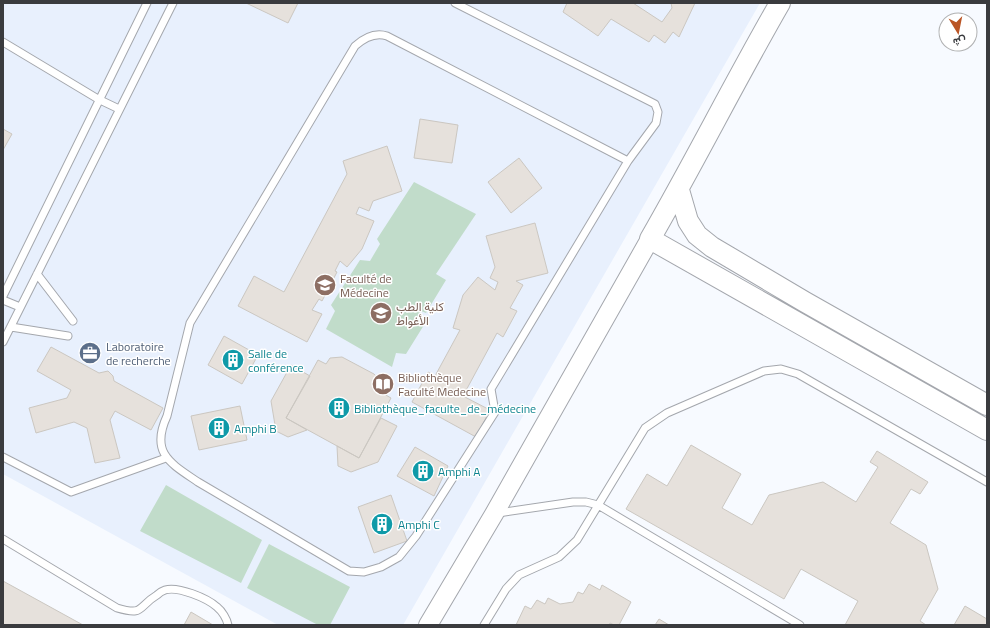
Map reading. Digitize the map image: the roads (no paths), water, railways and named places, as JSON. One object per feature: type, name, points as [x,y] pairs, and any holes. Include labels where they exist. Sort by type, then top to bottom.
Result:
[{"type":"main road","points":[[780,3],[752,51],[679,190],[650,239],[987,430]]},
{"type":"main road","points":[[679,190],[688,221],[697,235],[712,247],[805,302],[987,405]]},
{"type":"street","points":[[428,625],[494,514],[650,239]]},
{"type":"lane","points":[[3,296],[146,3]]},
{"type":"lane","points":[[3,342],[173,3]]},
{"type":"lane","points":[[455,3],[655,104],[658,112],[656,123],[628,161],[491,389],[495,412],[416,536],[399,557],[381,567],[364,572],[349,570],[198,482],[166,458],[160,441],[161,429],[167,416],[190,323],[356,46],[362,40],[372,35],[380,34],[387,36],[628,161]]},
{"type":"lane","points":[[3,42],[98,99],[119,109]]},
{"type":"lane","points":[[37,274],[73,321]]},
{"type":"lane","points":[[3,300],[20,307]]},
{"type":"lane","points":[[11,327],[68,336]]},
{"type":"lane","points":[[484,625],[506,589],[519,576],[559,557],[577,540],[645,428],[667,413],[764,371],[781,369],[798,374],[987,482]]},
{"type":"lane","points":[[3,457],[71,492],[166,458]]},
{"type":"lane","points":[[494,514],[573,502],[586,502],[598,505],[796,624]]},
{"type":"lane","points":[[3,539],[117,608],[131,612],[142,609],[152,598],[165,590],[181,589],[198,596],[217,607],[227,620],[228,625]]},
{"type":"place","name":"Faculté de Médecine","points":[[325,285]]},
{"type":"place","name":"كلية الطب الأغواط","points":[[381,313]]},
{"type":"place","name":"Laboratoire de recherche","points":[[90,353]]},
{"type":"place","name":"Salle de conférence","points":[[233,360]]},
{"type":"place","name":"Bibliothèque Faculté Medecine","points":[[383,384]]},
{"type":"place","name":"Bibliothèque_faculte_de_médecine","points":[[339,408]]},
{"type":"place","name":"Amphi B","points":[[219,428]]},
{"type":"place","name":"Amphi A","points":[[423,471]]},
{"type":"place","name":"Amphi C","points":[[382,524]]}]
